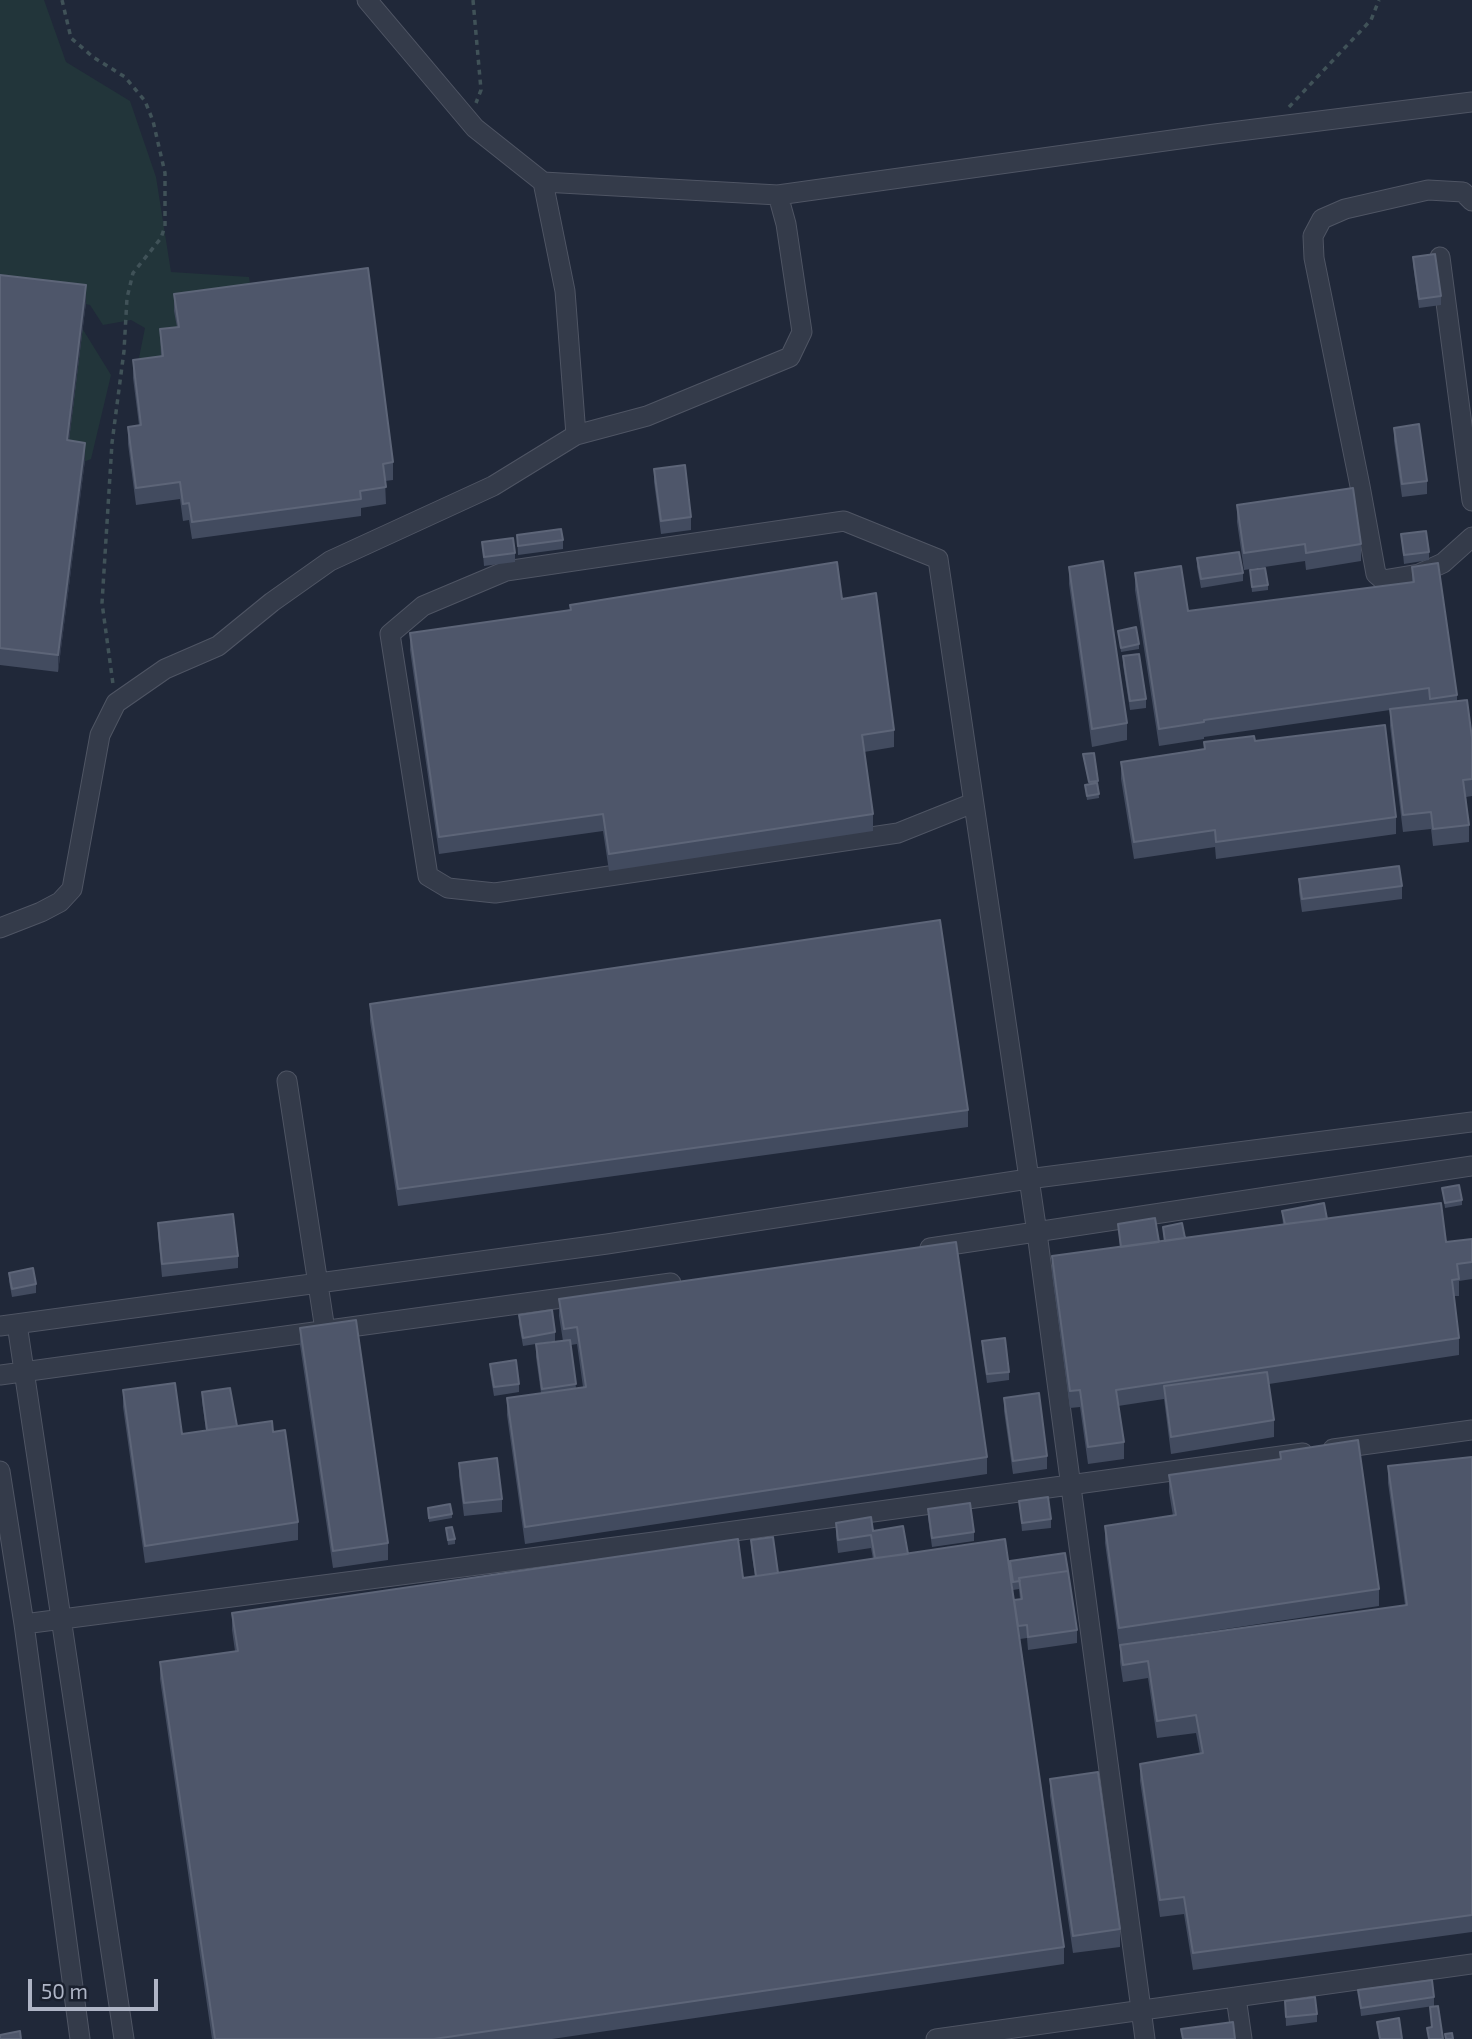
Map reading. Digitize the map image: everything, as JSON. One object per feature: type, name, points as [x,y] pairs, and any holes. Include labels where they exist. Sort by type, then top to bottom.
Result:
[{"type":"street","points":[[367,0],[469,121],[543,182],[778,195],[1472,102]]},
{"type":"street","points":[[543,182],[565,292],[576,435]]},
{"type":"street","points":[[1472,201],[1463,192],[1428,190],[1345,209],[1322,219],[1312,236],[1314,258],[1376,574],[1383,580],[1419,574],[1443,563],[1472,537]]},
{"type":"street","points":[[0,928],[60,902],[72,890],[100,735],[116,703],[164,669],[218,646],[272,601],[330,561],[493,486],[576,435],[648,416],[790,357],[802,332],[786,224],[778,195]]},
{"type":"street","points":[[1440,257],[1472,501]]},
{"type":"street","points":[[974,803],[898,834],[495,893],[448,888],[428,876],[390,634],[423,606],[506,571],[844,521],[939,559],[1037,1233],[1144,2039]]},
{"type":"street","points":[[287,1080],[326,1330]]},
{"type":"street","points":[[124,2039],[24,1371],[8,1325],[607,1244],[1028,1178],[1472,1122]]},
{"type":"street","points":[[914,1250],[1472,1167]]},
{"type":"street","points":[[0,1375],[695,1280]]},
{"type":"street","points":[[24,1624],[1072,1486],[1472,1430]]},
{"type":"street","points":[[0,1471],[24,1624],[80,2039]]},
{"type":"street","points":[[936,2039],[1472,1964]]},
{"type":"street","points":[[1236,1997],[1242,2039]]},
{"type":"path","points":[[62,0],[71,38],[93,57],[125,77],[145,101],[153,121],[165,173],[165,226],[161,238],[133,274],[127,298],[124,351],[112,443],[102,603],[116,703]]},
{"type":"path","points":[[469,121],[481,90],[473,0]]},
{"type":"path","points":[[1267,128],[1371,20],[1379,0]]},
{"type":"green space","points":[[0,0],[44,0],[66,62],[130,101],[156,177],[171,272],[249,277],[255,319],[148,371],[139,358],[145,328],[131,320],[103,325],[90,305],[77,302],[74,315],[111,375],[91,459],[0,495]]},
{"type":"building","points":[[1435,254],[1441,296],[1419,299],[1413,257]]},
{"type":"building","points":[[368,268],[393,462],[383,464],[386,487],[360,491],[361,499],[192,522],[189,503],[183,504],[180,482],[136,488],[128,427],[141,425],[133,360],[163,356],[160,329],[179,327],[174,294]]},
{"type":"building","points":[[0,275],[86,285],[67,440],[85,443],[58,655],[0,648]]},
{"type":"building","points":[[1419,424],[1427,481],[1402,484],[1394,428]]},
{"type":"building","points":[[685,465],[691,517],[661,521],[654,469]]},
{"type":"building","points":[[1353,488],[1361,544],[1306,553],[1305,544],[1244,553],[1237,505]]},
{"type":"building","points":[[561,529],[563,540],[518,546],[517,535]]},
{"type":"building","points":[[1426,531],[1429,552],[1404,555],[1401,534]]},
{"type":"building","points":[[513,538],[515,553],[484,557],[482,542]]},
{"type":"building","points":[[1239,552],[1243,573],[1201,579],[1197,558]]},
{"type":"building","points":[[1103,561],[1127,723],[1092,729],[1069,567]]},
{"type":"building","points":[[837,562],[842,599],[876,593],[894,730],[862,735],[873,814],[609,854],[603,814],[439,837],[410,633],[571,610],[570,605]]},
{"type":"building","points":[[1438,563],[1457,695],[1430,699],[1429,688],[1204,720],[1159,729],[1135,573],[1181,566],[1188,611],[1414,582],[1412,567]]},
{"type":"building","points":[[1265,568],[1268,585],[1252,587],[1250,570]]},
{"type":"building","points":[[1136,627],[1139,644],[1121,648],[1118,631]]},
{"type":"building","points":[[1139,654],[1146,699],[1130,701],[1123,656]]},
{"type":"building","points":[[1467,700],[1472,738],[1472,779],[1463,780],[1469,825],[1433,829],[1431,812],[1403,815],[1390,709]]},
{"type":"building","points":[[1385,725],[1396,817],[1216,842],[1215,830],[1134,842],[1121,762],[1205,749],[1204,742],[1254,736],[1255,741]]},
{"type":"building","points":[[1094,753],[1098,781],[1089,782],[1083,754]]},
{"type":"building","points":[[1097,783],[1099,794],[1087,796],[1085,785]]},
{"type":"building","points":[[1399,866],[1402,886],[1302,899],[1299,879]]},
{"type":"building","points":[[940,920],[968,1110],[398,1189],[370,1004]]},
{"type":"building","points":[[1459,1185],[1462,1200],[1445,1203],[1442,1188]]},
{"type":"building","points":[[1324,1203],[1327,1219],[1285,1224],[1282,1211]]},
{"type":"building","points":[[1441,1203],[1446,1242],[1472,1239],[1472,1262],[1457,1264],[1459,1279],[1452,1280],[1459,1338],[1116,1390],[1124,1442],[1088,1447],[1080,1390],[1070,1391],[1052,1256]]},
{"type":"building","points":[[233,1214],[238,1256],[162,1264],[158,1223]]},
{"type":"building","points":[[1155,1218],[1159,1242],[1121,1247],[1118,1224]]},
{"type":"building","points":[[1182,1223],[1185,1238],[1165,1241],[1163,1227]]},
{"type":"building","points":[[956,1242],[987,1457],[525,1527],[507,1398],[586,1387],[577,1327],[564,1329],[559,1299]]},
{"type":"building","points":[[33,1268],[36,1284],[12,1289],[9,1273]]},
{"type":"building","points":[[552,1310],[555,1332],[523,1338],[519,1315]]},
{"type":"building","points":[[356,1320],[388,1543],[333,1551],[300,1328]]},
{"type":"building","points":[[1005,1338],[1009,1372],[987,1374],[982,1341]]},
{"type":"building","points":[[570,1340],[576,1384],[542,1389],[536,1344]]},
{"type":"building","points":[[516,1360],[519,1384],[494,1387],[490,1364]]},
{"type":"building","points":[[1267,1372],[1274,1420],[1171,1437],[1164,1386]]},
{"type":"building","points":[[175,1383],[182,1434],[272,1421],[273,1432],[285,1430],[298,1522],[145,1546],[123,1390]]},
{"type":"building","points":[[230,1388],[237,1426],[207,1430],[202,1392]]},
{"type":"building","points":[[1039,1393],[1047,1456],[1013,1461],[1004,1398]]},
{"type":"building","points":[[1358,1440],[1379,1589],[1119,1628],[1105,1526],[1176,1515],[1169,1475],[1281,1459],[1280,1452]]},
{"type":"building","points":[[1472,1457],[1472,1915],[1193,1953],[1184,1897],[1160,1900],[1140,1764],[1203,1753],[1196,1715],[1157,1721],[1148,1661],[1123,1665],[1120,1645],[1407,1605],[1388,1466]]},
{"type":"building","points":[[497,1458],[502,1499],[464,1503],[459,1463]]},
{"type":"building","points":[[1048,1497],[1051,1519],[1022,1523],[1019,1501]]},
{"type":"building","points":[[970,1503],[974,1532],[932,1538],[928,1509]]},
{"type":"building","points":[[450,1504],[452,1514],[429,1518],[428,1508]]},
{"type":"building","points":[[871,1517],[873,1531],[903,1526],[908,1554],[875,1558],[871,1535],[838,1540],[836,1523]]},
{"type":"building","points":[[452,1527],[455,1539],[448,1540],[446,1528]]},
{"type":"building","points":[[773,1537],[778,1573],[756,1576],[751,1540]]},
{"type":"building","points":[[738,1539],[743,1578],[1005,1539],[1064,1947],[434,2039],[215,2039],[160,1662],[238,1651],[232,1613]]},
{"type":"building","points":[[1065,1553],[1068,1571],[1019,1578],[1020,1581],[1013,1582],[1010,1561]]},
{"type":"building","points":[[1068,1571],[1077,1630],[1028,1637],[1027,1625],[1018,1626],[1014,1600],[1022,1599],[1019,1578]]},
{"type":"building","points":[[1098,1772],[1120,1929],[1073,1936],[1050,1779]]},
{"type":"building","points":[[1432,1980],[1434,1997],[1361,2008],[1358,1990]]},
{"type":"building","points":[[1315,1997],[1317,2014],[1286,2017],[1285,2001]]},
{"type":"building","points":[[1438,2006],[1443,2039],[1429,2039],[1427,2028],[1432,2027],[1430,2007]]},
{"type":"building","points":[[1399,2018],[1402,2039],[1380,2039],[1377,2022]]},
{"type":"building","points":[[1233,2022],[1235,2039],[1183,2039],[1181,2029]]},
{"type":"building","points":[[20,2031],[21,2039],[0,2039],[0,2035]]},
{"type":"building","points":[[1452,2033],[1453,2039],[1446,2039],[1445,2034]]}]
